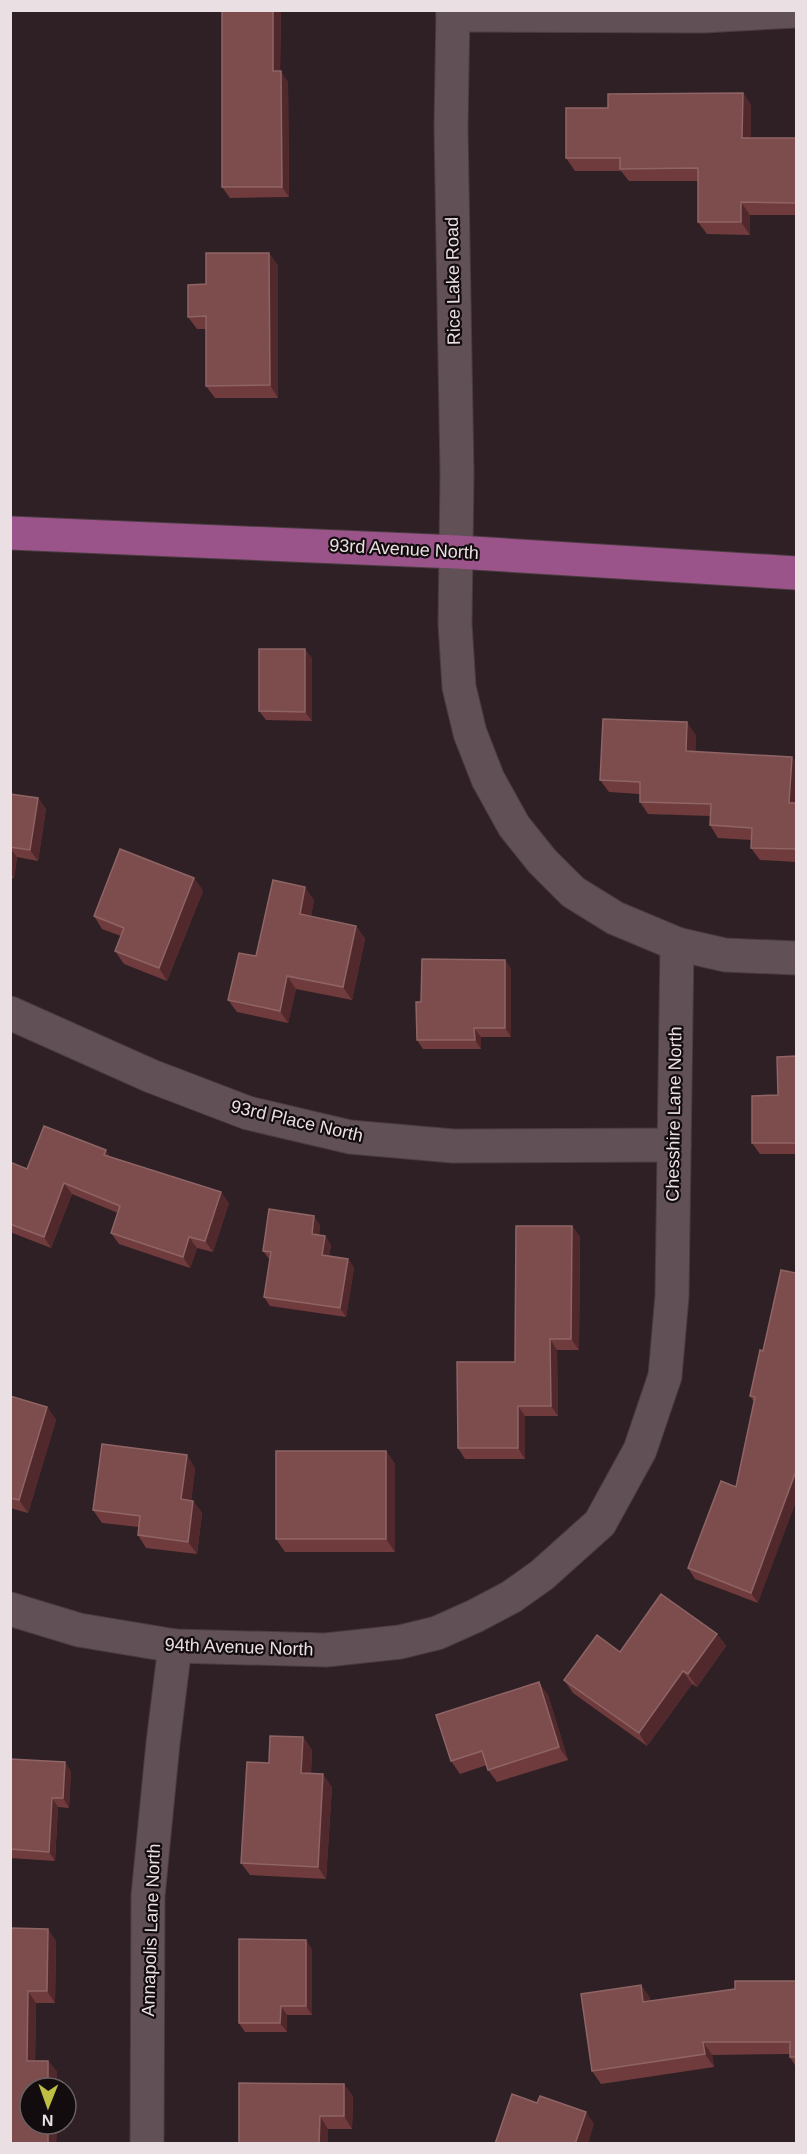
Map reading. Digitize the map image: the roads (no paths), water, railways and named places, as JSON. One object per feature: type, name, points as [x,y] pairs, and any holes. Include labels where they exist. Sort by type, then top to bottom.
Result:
[{"type":"main road","name":"93rd Avenue North","points":[[10,533],[457,552],[796,573]]},
{"type":"street","points":[[453,13],[703,16],[796,11]]},
{"type":"street","name":"Rice Lake Road","points":[[453,13],[451,127],[457,552]]},
{"type":"street","points":[[457,552],[455,624],[459,687],[470,733],[493,789],[521,835],[542,861],[573,892],[615,918],[676,944],[725,955],[796,958]]},
{"type":"street","name":"Chesshire Lane North","points":[[400,1642],[437,1633],[475,1616],[511,1597],[542,1575],[600,1523],[640,1450],[664,1376],[672,1296],[676,944]]},
{"type":"street","name":"93rd Place North","points":[[10,1013],[151,1076],[248,1113],[350,1137],[453,1146],[674,1144]]},
{"type":"street","name":"94th Avenue North","points":[[10,1609],[79,1630],[175,1646],[326,1650],[400,1642]]},
{"type":"street","name":"Annapolis Lane North","points":[[147,2144],[148,1896],[175,1646]]}]
